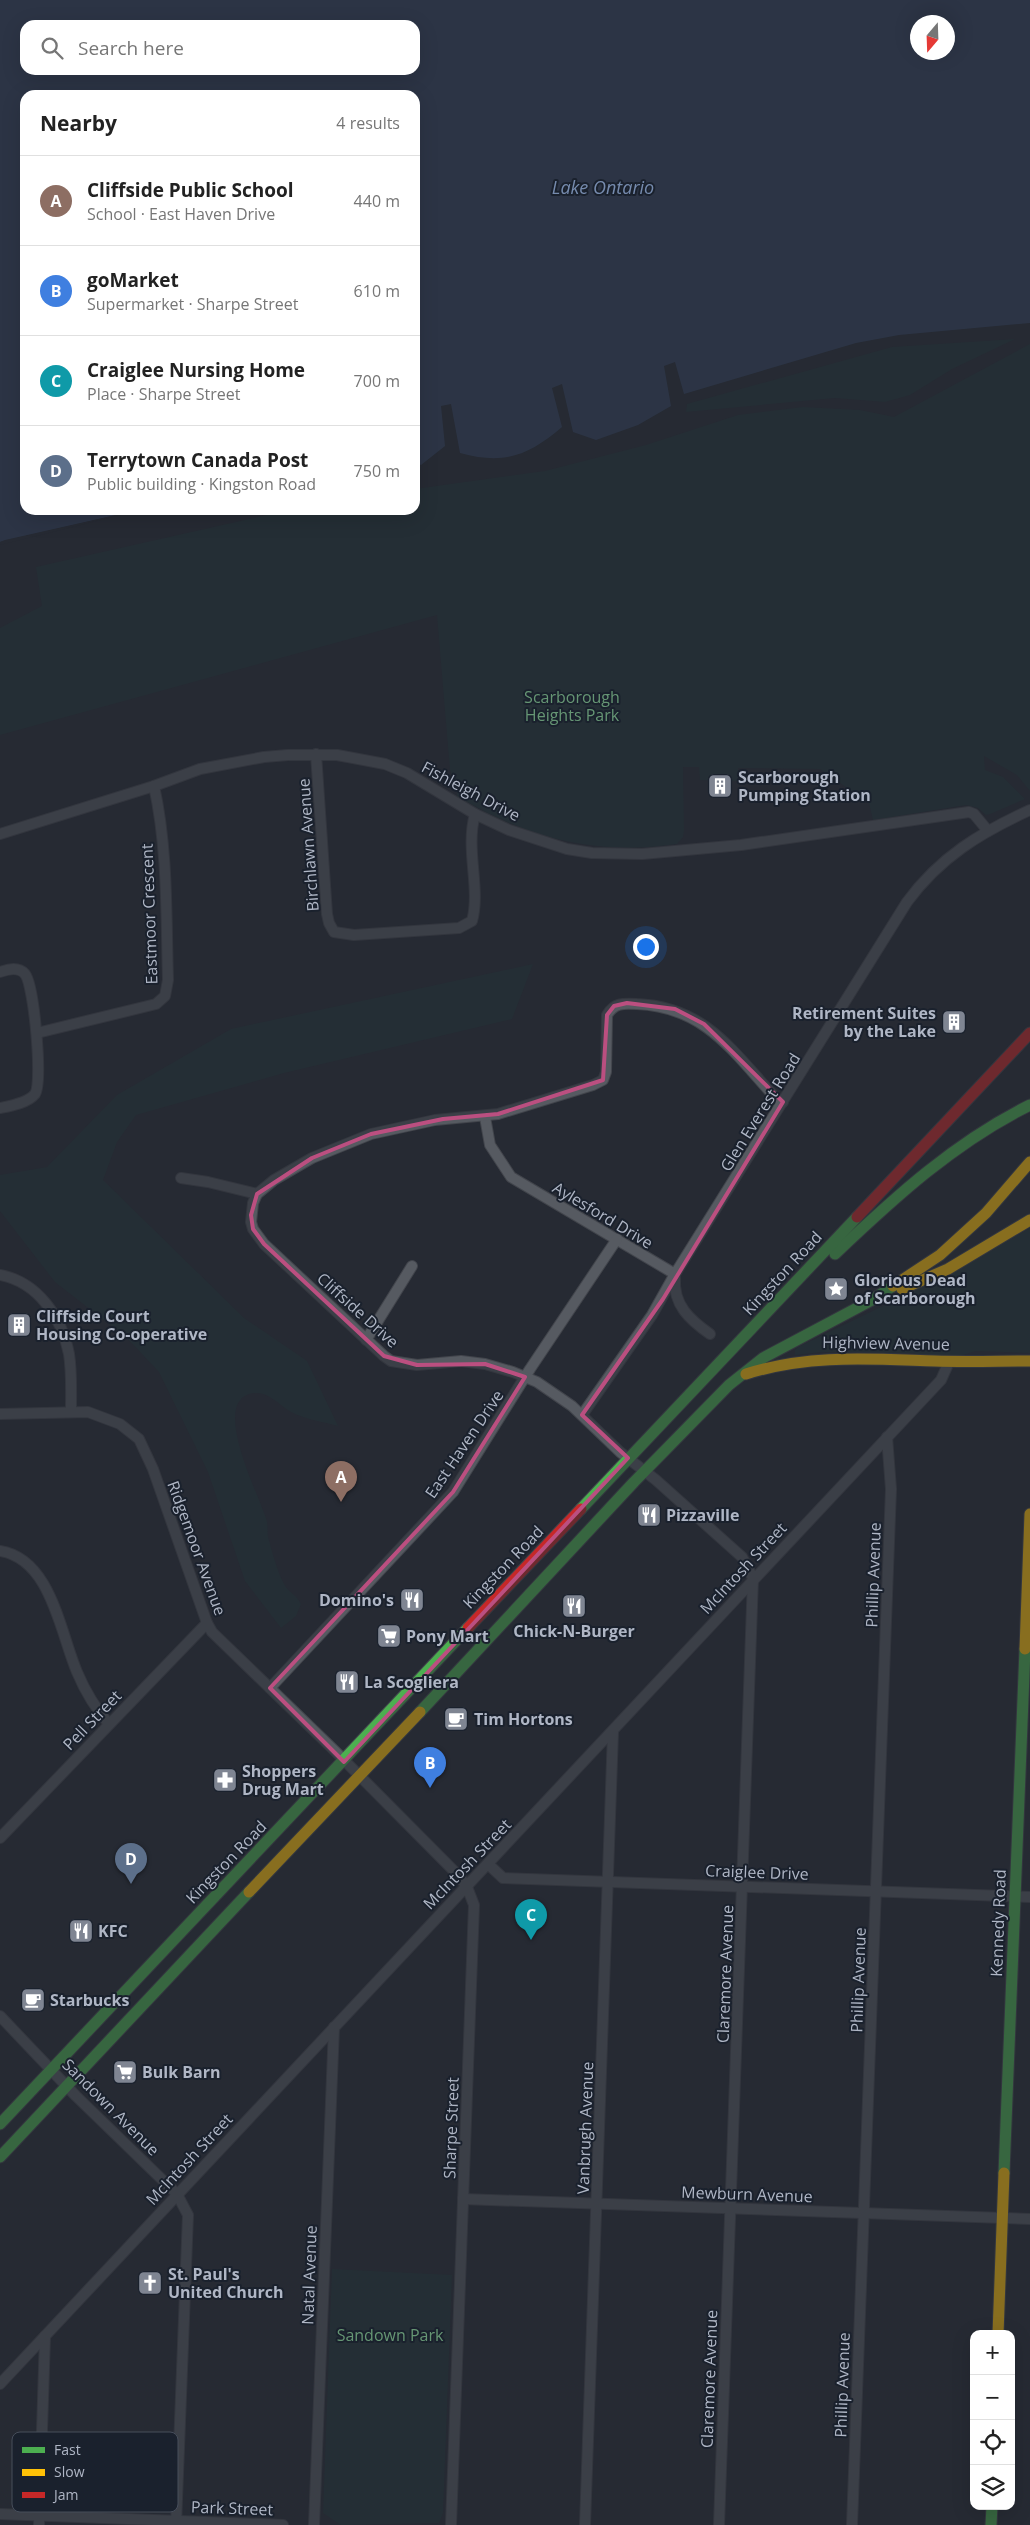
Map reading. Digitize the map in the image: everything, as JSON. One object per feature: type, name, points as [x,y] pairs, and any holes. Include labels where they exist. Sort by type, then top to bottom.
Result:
[{"type":"main road","name":"Kingston Road","points":[[0,2124],[344,1762],[466,1628],[782,1298],[1030,1033]]},
{"type":"main road","points":[[782,1298],[819,1269],[917,1176],[992,1124],[1030,1105]]},
{"type":"main road","points":[[872,1300],[940,1255],[963,1235],[986,1213],[1030,1162]]},
{"type":"main road","points":[[0,2157],[360,1777],[644,1471],[729,1385],[762,1358],[789,1342],[872,1300],[948,1269],[1030,1220]]},
{"type":"main road","name":"Highview Avenue","points":[[744,1374],[771,1365],[801,1360],[850,1357],[949,1362],[972,1360],[1030,1361]]},
{"type":"main road","name":"Kennedy Road","points":[[998,2330],[1015,1897],[1027,1649],[1030,1514]]},
{"type":"main road","points":[[991,2525],[992,2510]]},
{"type":"street","name":"Fishleigh Drive","points":[[0,834],[154,786],[200,769],[288,755],[316,754],[344,756],[384,764],[407,773],[475,814],[509,830],[567,849],[615,854],[751,844],[961,812],[974,814],[988,831]]},
{"type":"street","name":"Birchlawn Avenue","points":[[316,754],[329,924],[334,932],[354,935],[459,928],[472,921],[474,903],[471,829],[475,814]]},
{"type":"street","name":"Eastmoor Crescent","points":[[37,1033],[156,1004],[165,996],[168,980],[164,866],[160,811],[154,786]]},
{"type":"street","name":"Glen Everest Road","points":[[582,1415],[658,1307],[675,1274],[919,886],[951,855],[988,831],[1030,810]]},
{"type":"street","points":[[0,972],[18,969],[24,972],[30,984],[37,1033],[39,1080],[36,1094],[29,1100],[0,1108]]},
{"type":"street","points":[[181,1178],[208,1182],[256,1194],[292,1169],[328,1151],[371,1134],[435,1120],[485,1117],[593,1085],[603,1080],[606,1072],[607,1015],[610,1009],[619,1004],[658,1005],[689,1015],[719,1038],[773,1095],[783,1102]]},
{"type":"street","name":"Aylesford Drive","points":[[485,1117],[490,1146],[511,1177],[675,1274]]},
{"type":"street","name":"Cliffside Drive","points":[[256,1194],[251,1222],[259,1238],[384,1356],[402,1363],[417,1365],[461,1361],[485,1364],[525,1377],[558,1396],[644,1471]]},
{"type":"street","name":"East Haven Drive","points":[[270,1688],[453,1492],[525,1377],[616,1239]]},
{"type":"street","points":[[366,1340],[412,1266]]},
{"type":"street","points":[[675,1274],[676,1294],[683,1311],[710,1334]]},
{"type":"street","points":[[0,1276],[16,1280],[37,1293],[47,1303],[59,1324],[69,1354],[71,1412]]},
{"type":"street","name":"McIntosh Street","points":[[0,2384],[613,1732],[753,1578],[941,1380],[949,1362]]},
{"type":"street","name":"Ridgemoor Avenue","points":[[0,1414],[88,1412],[120,1424],[139,1439],[153,1469],[207,1623],[219,1640],[360,1777]]},
{"type":"street","name":"Phillip Avenue","points":[[852,2525],[891,1489],[887,1437]]},
{"type":"street","points":[[644,1471],[742,1557],[753,1578]]},
{"type":"street","points":[[0,1551],[20,1558],[41,1578],[76,1672],[96,1708],[109,1724]]},
{"type":"street","name":"Claremore Avenue","points":[[719,2525],[753,1578]]},
{"type":"street","name":"Pell Street","points":[[0,1838],[207,1623]]},
{"type":"street","name":"Vanbrugh Avenue","points":[[585,2525],[613,1732]]},
{"type":"street","name":"Sharpe Street","points":[[360,1777],[459,1876],[467,1887],[474,1905],[451,2525]]},
{"type":"street","name":"Craiglee Drive","points":[[488,1864],[503,1878],[1030,1897]]},
{"type":"street","name":"Sandown Avenue","points":[[0,2016],[52,2068],[67,2087],[177,2194],[188,2215],[178,2472]]},
{"type":"street","name":"Natal Avenue","points":[[314,2525],[334,2027]]},
{"type":"street","name":"Mewburn Avenue","points":[[463,2199],[1030,2219]]},
{"type":"street","points":[[42,2432],[45,2336]]},
{"type":"street","name":"Park Street","points":[[0,2514],[39,2520],[283,2525]]},
{"type":"highlighted area","points":[[627,1003],[675,1009],[704,1024],[783,1102],[663,1299],[582,1415],[628,1458],[344,1762],[270,1688],[453,1492],[525,1377],[485,1364],[417,1365],[384,1356],[264,1244],[253,1229],[251,1215],[257,1194],[312,1158],[371,1134],[443,1119],[498,1114],[603,1080],[607,1015],[614,1006]]},
{"type":"green space","points":[[1015,339],[952,369],[910,395],[885,402],[835,398],[686,412],[687,404],[892,347]]},
{"type":"green space","name":"Scarborough Heights Park","points":[[1030,344],[1030,791],[1017,775],[984,756],[985,770],[1003,777],[1025,799],[990,814],[986,815],[978,808],[966,805],[873,820],[869,803],[820,769],[738,768],[738,781],[700,780],[699,767],[683,767],[684,830],[683,837],[677,844],[647,847],[590,845],[536,833],[483,811],[457,796],[458,789],[450,770],[437,615],[0,735],[0,628],[42,606],[36,567],[267,515],[420,515],[420,488],[545,471],[646,445],[738,415],[803,407],[860,410],[894,417]]},
{"type":"green space","points":[[533,964],[512,1019],[284,1073],[136,1115],[117,1142],[103,1180],[244,1318],[307,1361],[338,1426],[296,1414],[260,1393],[255,1393],[241,1399],[236,1412],[236,1430],[241,1451],[267,1522],[268,1537],[281,1579],[301,1604],[296,1616],[281,1628],[245,1581],[208,1472],[159,1372],[127,1338],[55,1282],[0,1211],[0,1175],[47,1167],[117,1095],[231,1029]]},
{"type":"green space","points":[[1030,1228],[1030,1353],[975,1351],[954,1358],[925,1357],[914,1353],[821,1352],[795,1355],[795,1350],[798,1347],[964,1267]]},
{"type":"green space","name":"Sandown Park","points":[[332,2269],[452,2275],[443,2513],[439,2523],[341,2525],[323,2513]]},
{"type":"water","name":"Lake Ontario","points":[[0,0],[1030,0],[1030,323],[899,335],[856,343],[684,394],[675,362],[664,366],[671,406],[638,425],[596,440],[573,432],[562,384],[552,388],[562,427],[538,445],[503,458],[476,457],[460,453],[451,404],[441,406],[445,446],[420,464],[420,90],[20,90],[20,515],[116,515],[0,542]]},
{"type":"pier","points":[[121,515],[0,545],[0,542]]},
{"type":"traffic: fast","points":[[835,1254],[880,1212],[951,1153],[976,1136],[1030,1105]]},
{"type":"traffic: fast","points":[[581,1509],[857,1217]]},
{"type":"traffic: fast","points":[[420,1712],[634,1482],[729,1385],[763,1358],[872,1300],[893,1286]]},
{"type":"traffic: fast","points":[[0,2124],[468,1628]]},
{"type":"traffic: fast","points":[[1004,2173],[1025,1649]]},
{"type":"traffic: fast","points":[[0,2157],[249,1892]]},
{"type":"traffic: fast","points":[[991,2525],[992,2510]]},
{"type":"traffic: slow","points":[[893,1286],[940,1255],[986,1213],[1030,1162]]},
{"type":"traffic: slow","points":[[902,1289],[948,1269],[1030,1220]]},
{"type":"traffic: slow","points":[[746,1374],[793,1363],[840,1359],[1030,1361]]},
{"type":"traffic: slow","points":[[1025,1649],[1030,1514]]},
{"type":"traffic: slow","points":[[249,1892],[420,1712]]},
{"type":"traffic: slow","points":[[998,2330],[1004,2173]]},
{"type":"traffic: jam","points":[[857,1217],[1030,1033]]},
{"type":"traffic: jam","points":[[468,1628],[581,1509]]},
{"type":"place","name":"Scarborough Pumping Station","points":[[720,786]]},
{"type":"place","name":"Retirement Suites by the Lake","points":[[954,1022]]},
{"type":"place","name":"Glorious Dead of Scarborough","points":[[836,1289]]},
{"type":"place","name":"Cliffside Court Housing Co-operative","points":[[19,1325]]},
{"type":"place","name":"Cliffside Public School","points":[[341,1502]]},
{"type":"place","name":"Pizzaville","points":[[649,1515]]},
{"type":"place","name":"Domino's","points":[[412,1600]]},
{"type":"place","name":"Chick-N-Burger","points":[[574,1606]]},
{"type":"place","name":"Pony Mart","points":[[389,1636]]},
{"type":"place","name":"La Scogliera","points":[[347,1682]]},
{"type":"place","name":"Tim Hortons","points":[[456,1719]]},
{"type":"place","name":"Shoppers Drug Mart","points":[[225,1780]]},
{"type":"place","name":"goMarket","points":[[430,1788]]},
{"type":"place","name":"Terrytown Canada Post","points":[[131,1884]]},
{"type":"place","name":"KFC","points":[[81,1931]]},
{"type":"place","name":"Craiglee Nursing Home","points":[[531,1940]]},
{"type":"place","name":"Starbucks","points":[[33,2000]]},
{"type":"place","name":"Bulk Barn","points":[[125,2072]]},
{"type":"place","name":"St. Paul's United Church","points":[[150,2283]]}]
